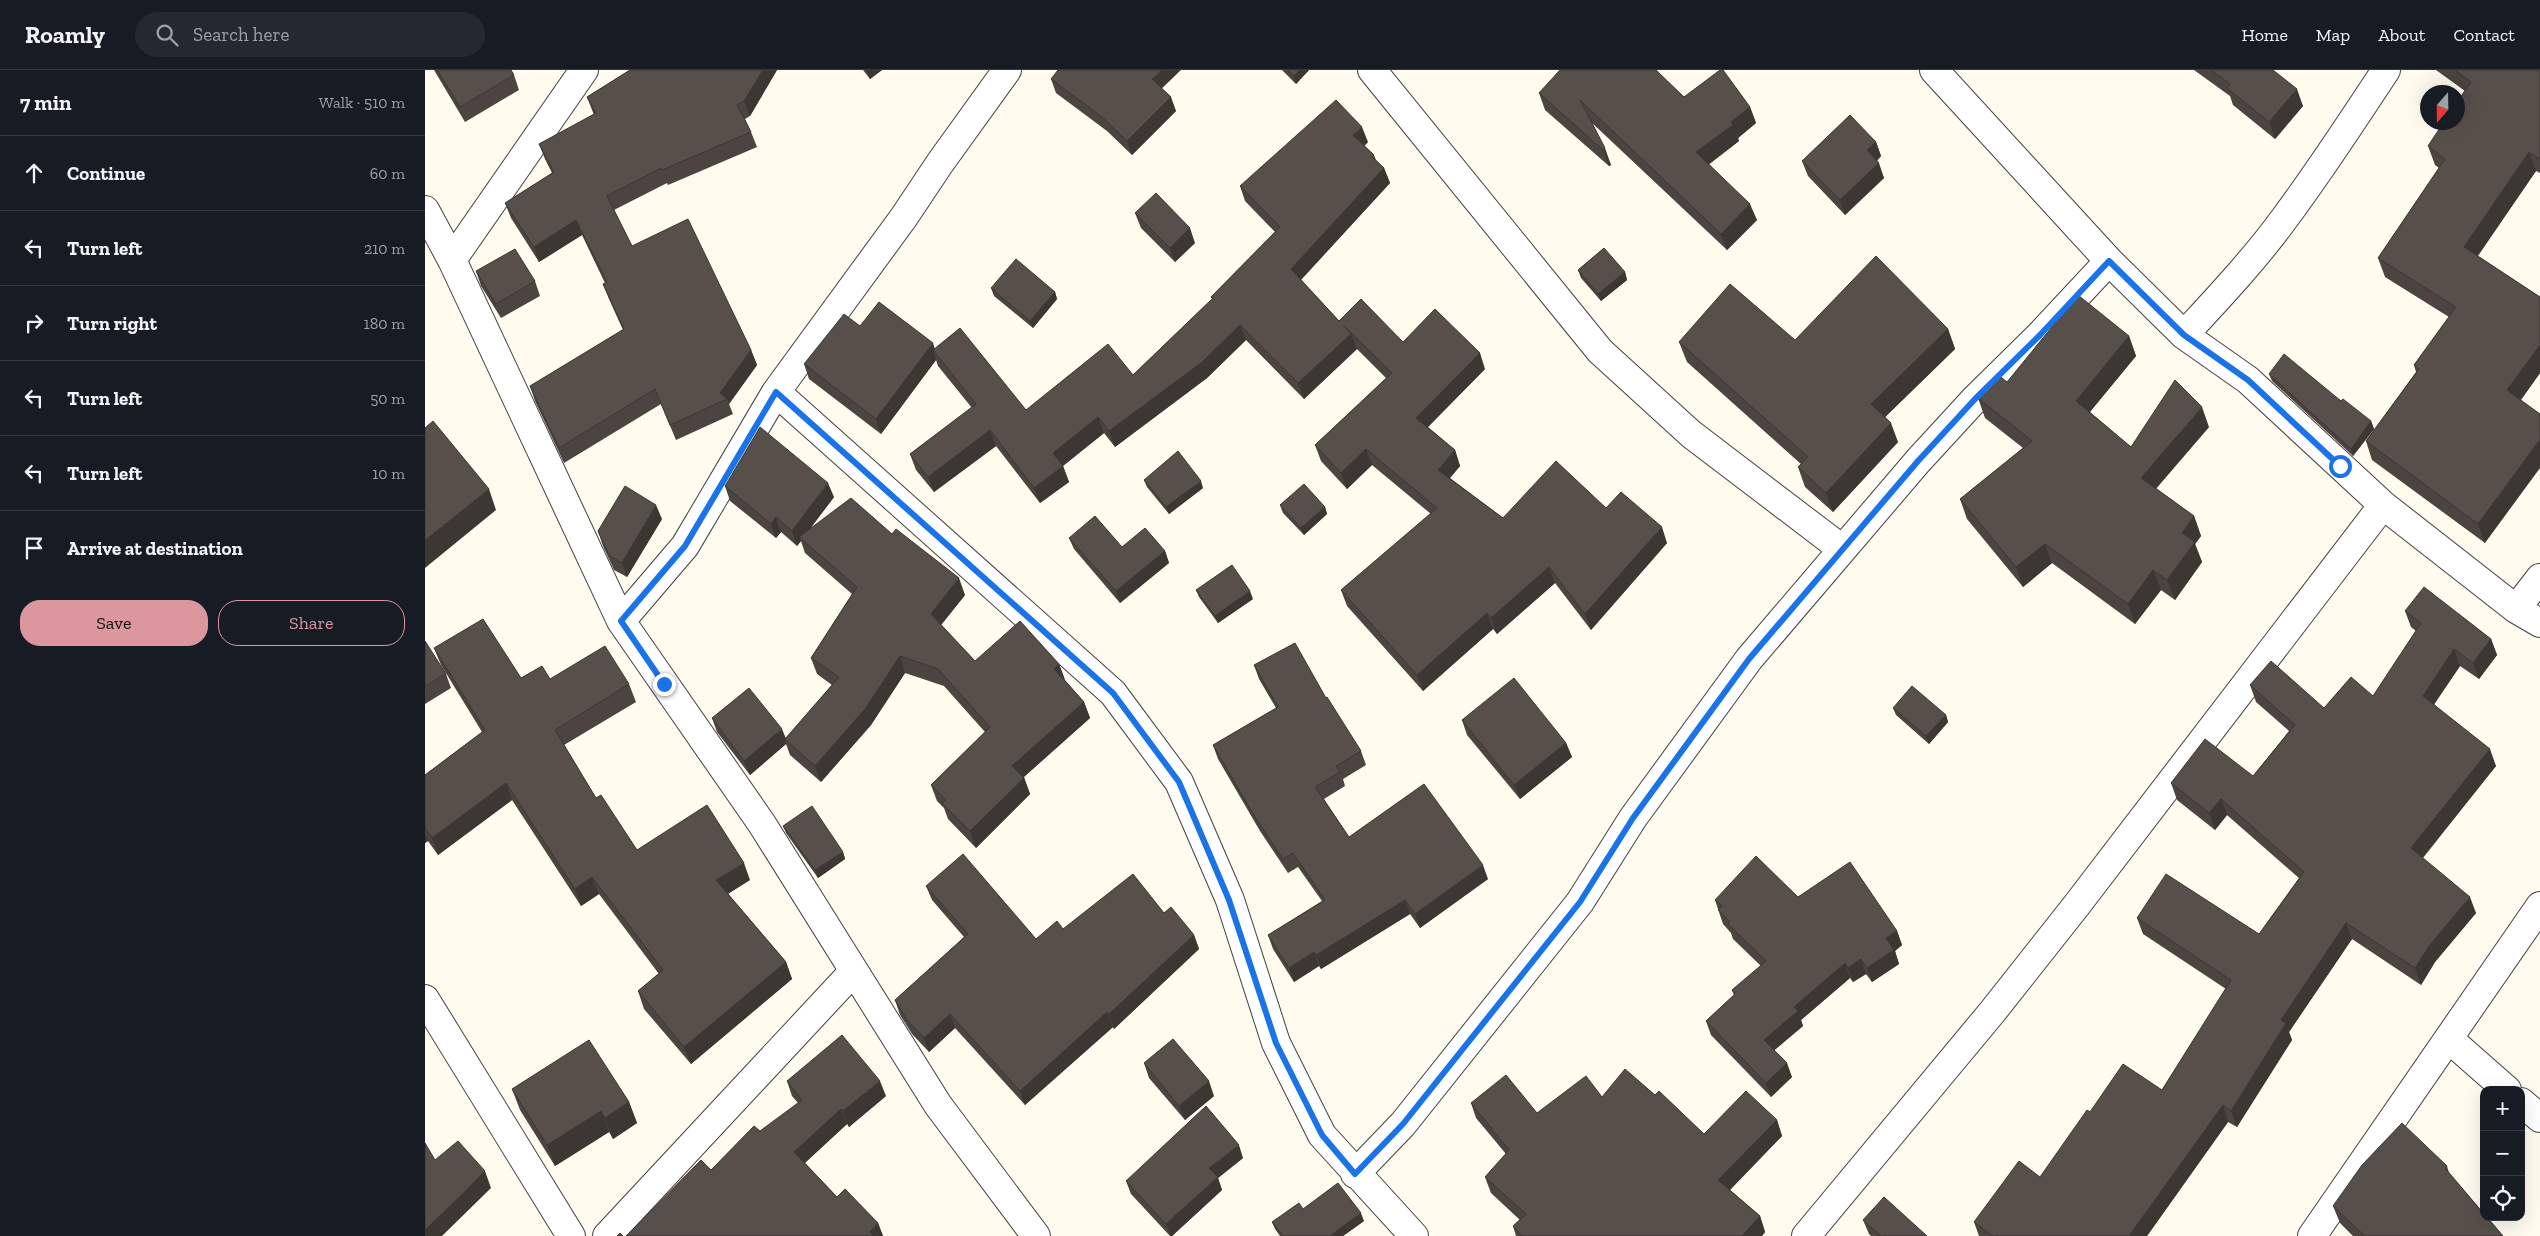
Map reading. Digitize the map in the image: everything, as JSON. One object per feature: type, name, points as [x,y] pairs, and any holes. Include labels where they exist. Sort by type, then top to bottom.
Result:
[{"type":"street","points":[[451,260],[584,70]]},
{"type":"street","points":[[621,621],[685,546],[776,392],[904,218],[940,163],[1007,70]]},
{"type":"street","points":[[1372,70],[1600,351],[1691,434],[1842,549]]},
{"type":"street","points":[[1934,70],[2109,261],[2184,335],[2248,380],[2383,505],[2516,609],[2540,623]]},
{"type":"street","points":[[2184,335],[2239,275],[2283,220],[2329,156],[2386,70]]},
{"type":"street","points":[[425,210],[451,260],[621,621],[762,824],[938,1105],[1035,1236]]},
{"type":"street","points":[[1355,1174],[1403,1124],[1580,902],[1633,818],[1749,659],[1842,549],[1975,399],[2040,335],[2109,261]]},
{"type":"street","points":[[776,392],[1113,693],[1179,782],[1229,900],[1276,1043],[1322,1135],[1355,1174],[1414,1236]]},
{"type":"street","points":[[1806,1236],[1993,1011],[2076,906],[2383,505]]},
{"type":"street","points":[[2516,609],[2540,578]]},
{"type":"street","points":[[2312,1236],[2540,906]]},
{"type":"street","points":[[607,1236],[853,972]]},
{"type":"street","points":[[425,999],[571,1236]]},
{"type":"street","points":[[2449,1039],[2502,1086]]},
{"type":"street","points":[[2525,1105],[2540,1118]]},
{"type":"building","points":[[437,70],[511,70],[514,75],[460,107]]},
{"type":"building","points":[[630,70],[763,70],[744,101],[737,105],[751,132],[662,170],[661,168],[607,196],[632,246],[688,219],[751,350],[720,393],[727,399],[670,425],[655,389],[559,448],[530,386],[624,329],[603,284],[607,282],[576,220],[534,247],[505,203],[554,172],[539,144],[596,113],[587,97]]},
{"type":"building","points":[[1058,70],[1162,70],[1152,79],[1171,97],[1127,141],[1102,117],[1051,79]]},
{"type":"building","points":[[1287,70],[1300,70],[1294,76]]},
{"type":"building","points":[[1560,70],[1656,70],[1684,97],[1720,70],[1723,70],[1750,107],[1731,122],[1733,125],[1696,152],[1750,204],[1721,234],[1580,100],[1605,148],[1603,150],[1539,93]]},
{"type":"building","points":[[2211,70],[2273,70],[2297,89],[2269,122],[2227,88],[2230,84]]},
{"type":"building","points":[[2455,70],[2540,70],[2540,159],[2529,152],[2464,247],[2540,297],[2540,345],[2507,390],[2540,414],[2540,439],[2478,524],[2366,441],[2419,369],[2414,365],[2456,307],[2378,258],[2445,159],[2428,146],[2439,130],[2465,130],[2465,91],[2471,82]]},
{"type":"building","points":[[1336,100],[1362,127],[1353,135],[1374,155],[1372,157],[1384,168],[1291,269],[1339,321],[1361,299],[1403,342],[1435,309],[1480,353],[1416,418],[1455,450],[1438,470],[1503,518],[1556,461],[1606,508],[1621,492],[1662,527],[1585,614],[1549,567],[1491,618],[1487,613],[1417,675],[1341,590],[1437,508],[1366,449],[1341,473],[1315,445],[1392,373],[1344,326],[1351,334],[1298,383],[1240,325],[1201,363],[1109,431],[1098,417],[1053,453],[1063,466],[1034,488],[990,430],[928,477],[910,454],[976,404],[933,350],[960,328],[1026,410],[1108,344],[1133,375],[1213,298],[1211,297],[1280,227],[1240,186]]},
{"type":"building","points":[[1850,115],[1876,142],[1867,150],[1879,163],[1840,200],[1802,161]]},
{"type":"building","points":[[1156,193],[1190,228],[1170,248],[1135,213]]},
{"type":"building","points":[[1604,248],[1625,272],[1598,294],[1578,270]]},
{"type":"building","points":[[515,249],[535,281],[496,304],[476,271]]},
{"type":"building","points":[[1876,256],[1948,329],[1871,404],[1891,423],[1826,493],[1798,467],[1808,457],[1679,342],[1730,284],[1795,340]]},
{"type":"building","points":[[1016,259],[1055,292],[1030,321],[991,288]]},
{"type":"building","points":[[2078,295],[2129,336],[2076,401],[2131,447],[2175,380],[2202,407],[2141,478],[2194,516],[2182,533],[2195,542],[2167,580],[2153,570],[2128,604],[2045,544],[2016,567],[1960,499],[2032,441],[1978,398],[1997,374],[2007,382]]},
{"type":"building","points":[[879,302],[933,343],[876,419],[804,364],[844,314],[860,326]]},
{"type":"building","points":[[2284,354],[2341,401],[2343,399],[2371,421],[2351,449],[2269,374]]},
{"type":"building","points":[[433,421],[489,489],[425,540],[425,428]]},
{"type":"building","points":[[760,427],[828,483],[792,531],[776,517],[771,524],[725,486]]},
{"type":"building","points":[[1178,451],[1201,481],[1166,507],[1144,480]]},
{"type":"building","points":[[1304,484],[1325,507],[1301,528],[1280,505]]},
{"type":"building","points":[[625,486],[656,505],[622,563],[609,555],[598,531]]},
{"type":"building","points":[[851,498],[892,534],[896,529],[959,578],[931,614],[975,661],[1020,621],[1059,664],[1054,669],[1084,702],[1012,766],[1024,778],[970,831],[942,803],[946,800],[931,785],[990,727],[938,669],[900,656],[865,709],[815,766],[785,739],[839,677],[811,658],[857,587],[799,537]]},
{"type":"building","points":[[1095,516],[1122,547],[1145,528],[1165,551],[1116,591],[1069,538]]},
{"type":"building","points":[[1232,565],[1250,591],[1215,616],[1196,590]]},
{"type":"building","points":[[2424,587],[2491,639],[2473,663],[2454,649],[2423,696],[2490,749],[2411,848],[2470,897],[2429,946],[2415,968],[2346,923],[2281,1020],[2286,1023],[2231,1111],[2223,1105],[2129,1236],[1993,1236],[1974,1222],[2019,1161],[2040,1177],[2087,1110],[2090,1112],[2123,1064],[2162,1090],[2231,980],[2137,918],[2166,874],[2259,934],[2304,872],[2221,799],[2209,813],[2171,783],[2205,739],[2253,776],[2295,725],[2250,685],[2271,661],[2324,708],[2351,677],[2373,696],[2421,623],[2405,611]]},
{"type":"building","points":[[483,619],[521,678],[542,666],[550,679],[605,646],[629,684],[555,730],[596,798],[601,795],[637,850],[707,805],[744,863],[716,880],[786,962],[684,1047],[638,991],[663,970],[592,877],[575,889],[506,783],[432,838],[425,828],[425,775],[485,730],[434,648]]},
{"type":"building","points":[[425,641],[446,674],[425,686]]},
{"type":"building","points":[[1295,643],[1326,698],[1361,751],[1336,766],[1340,772],[1315,787],[1349,837],[1424,784],[1483,865],[1415,914],[1405,900],[1316,955],[1314,952],[1289,968],[1268,935],[1325,900],[1293,853],[1283,859],[1255,817],[1213,745],[1278,707],[1254,665]]},
{"type":"building","points":[[1514,678],[1566,743],[1514,785],[1462,720]]},
{"type":"building","points":[[1912,686],[1946,715],[1926,736],[1893,708]]},
{"type":"building","points":[[749,688],[782,729],[744,761],[712,718]]},
{"type":"building","points":[[812,806],[843,852],[815,870],[783,826]]},
{"type":"building","points":[[963,854],[1036,939],[1057,921],[1063,929],[1133,874],[1164,913],[1171,907],[1194,935],[1109,1014],[1107,1012],[1020,1091],[950,1014],[924,1038],[907,1020],[895,1000],[968,934],[926,886]]},
{"type":"building","points":[[1756,856],[1798,897],[1850,862],[1897,931],[1886,938],[1894,950],[1867,968],[1861,959],[1848,968],[1845,963],[1794,1007],[1798,1011],[1764,1040],[1787,1063],[1766,1083],[1706,1021],[1735,994],[1732,990],[1766,961],[1728,924],[1730,922],[1718,910],[1722,906],[1715,900]]},
{"type":"building","points":[[842,1035],[880,1081],[843,1111],[841,1109],[794,1152],[837,1197],[845,1189],[878,1223],[870,1232],[874,1236],[626,1236],[701,1160],[711,1170],[754,1126],[760,1131],[802,1100],[787,1081]]},
{"type":"building","points":[[1173,1039],[1209,1081],[1179,1106],[1144,1063]]},
{"type":"building","points":[[589,1040],[629,1102],[605,1118],[601,1111],[547,1145],[512,1089]]},
{"type":"building","points":[[1625,1069],[1655,1095],[1659,1091],[1704,1134],[1746,1091],[1777,1120],[1718,1180],[1760,1216],[1742,1236],[1522,1236],[1513,1226],[1526,1214],[1485,1177],[1509,1150],[1471,1103],[1506,1075],[1537,1113],[1586,1076],[1602,1097]]},
{"type":"building","points":[[1206,1106],[1239,1145],[1209,1168],[1218,1177],[1166,1224],[1126,1181]]},
{"type":"building","points":[[2402,1123],[2447,1166],[2445,1168],[2480,1209],[2480,1221],[2490,1221],[2503,1236],[2365,1236],[2333,1206],[2362,1165]]},
{"type":"building","points":[[458,1141],[485,1171],[425,1230],[425,1143],[435,1160]]},
{"type":"building","points":[[1338,1183],[1361,1213],[1330,1236],[1283,1236],[1272,1222],[1299,1203],[1303,1209]]},
{"type":"building","points":[[1884,1197],[1927,1236],[1881,1236],[1863,1220]]},
{"type":"route","points":[[664,684],[621,621],[685,546],[760,423],[776,392],[1113,693],[1179,782],[1229,900],[1276,1043],[1322,1135],[1355,1174],[1403,1124],[1580,902],[1633,818],[1749,659],[1918,461],[1975,399],[2040,335],[2109,261],[2153,302],[2184,335],[2248,380],[2340,466]]}]
